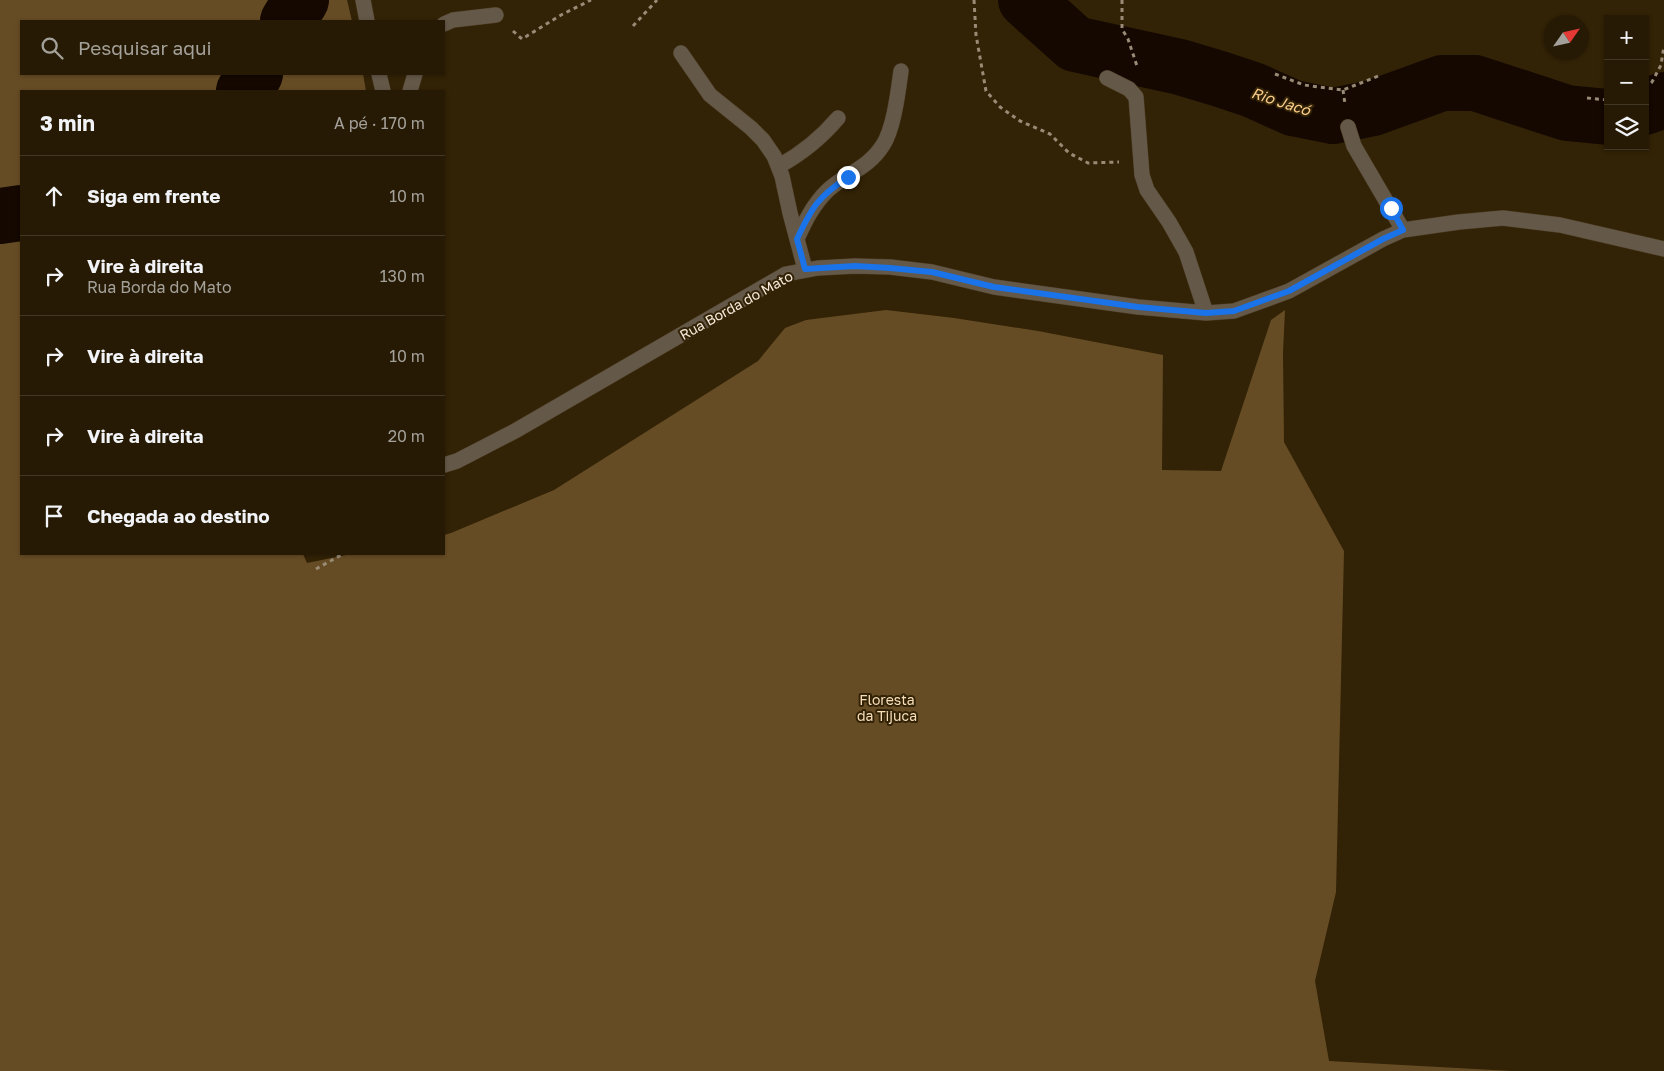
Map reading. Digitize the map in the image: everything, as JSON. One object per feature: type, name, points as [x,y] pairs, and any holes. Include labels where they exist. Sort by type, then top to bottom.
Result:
[{"type":"street","points":[[363,0],[367,20]]},
{"type":"street","points":[[445,24],[453,20],[496,15]]},
{"type":"street","points":[[682,53],[710,95],[763,140],[774,156],[779,166],[805,269]]},
{"type":"street","points":[[797,239],[811,209],[829,190],[871,161],[884,144],[895,111],[901,71]]},
{"type":"street","points":[[379,75],[383,90]]},
{"type":"street","points":[[410,90],[415,75]]},
{"type":"street","points":[[1107,78],[1129,89],[1136,97],[1142,175],[1147,190],[1169,222],[1186,252],[1206,313]]},
{"type":"street","points":[[779,166],[795,158],[830,128],[838,118]]},
{"type":"street","points":[[1348,127],[1354,146],[1403,230]]},
{"type":"street","name":"Rua Borda do Mato","points":[[445,465],[457,461],[515,431],[786,274],[805,269],[855,266],[906,269],[932,272],[994,287],[1138,307],[1206,313],[1234,311],[1289,291],[1383,239],[1403,230],[1460,222],[1503,218],[1560,225],[1664,249]]},
{"type":"path","points":[[496,15],[522,39],[554,19],[591,0]]},
{"type":"path","points":[[633,26],[657,0]]},
{"type":"path","points":[[974,0],[976,35],[986,91],[1000,107],[1020,121],[1050,134],[1070,153],[1088,163],[1120,162],[1141,156]]},
{"type":"path","points":[[1122,0],[1122,29],[1140,73]]},
{"type":"path","points":[[1649,85],[1661,65],[1664,46]]},
{"type":"path","points":[[1275,74],[1304,85],[1343,90],[1381,75]]},
{"type":"path","points":[[1586,98],[1604,100]]},
{"type":"path","points":[[316,569],[340,555]]},
{"type":"green space","name":"Floresta da Tijuca","points":[[0,0],[347,0],[352,20],[20,20],[20,75],[363,75],[366,90],[20,90],[20,555],[303,555],[307,563],[346,555],[445,555],[445,535],[554,490],[758,361],[785,328],[806,320],[886,310],[1038,331],[1163,355],[1162,470],[1221,471],[1271,320],[1285,310],[1283,353],[1284,442],[1344,551],[1336,892],[1315,981],[1329,1061],[1512,1071],[0,1071]]},
{"type":"waterway","name":"Rio Jacó","points":[[289,20],[301,0]]},
{"type":"waterway","name":"Rio Jacó","points":[[1026,0],[1075,44],[1180,67],[1253,90],[1293,108],[1333,116],[1373,108],[1442,83],[1475,83],[1567,113],[1604,117]]},
{"type":"waterway","name":"Rio Jacó","points":[[245,90],[254,75]]},
{"type":"waterway","name":"Rio Jacó","points":[[1649,106],[1664,100]]},
{"type":"waterway","name":"Rio Jacó","points":[[0,216],[20,213]]},
{"type":"route","points":[[848,177],[829,190],[811,209],[797,239],[805,269],[855,266],[932,272],[994,287],[1138,307],[1206,313],[1234,311],[1289,291],[1336,267],[1383,239],[1403,230],[1391,208]]}]
